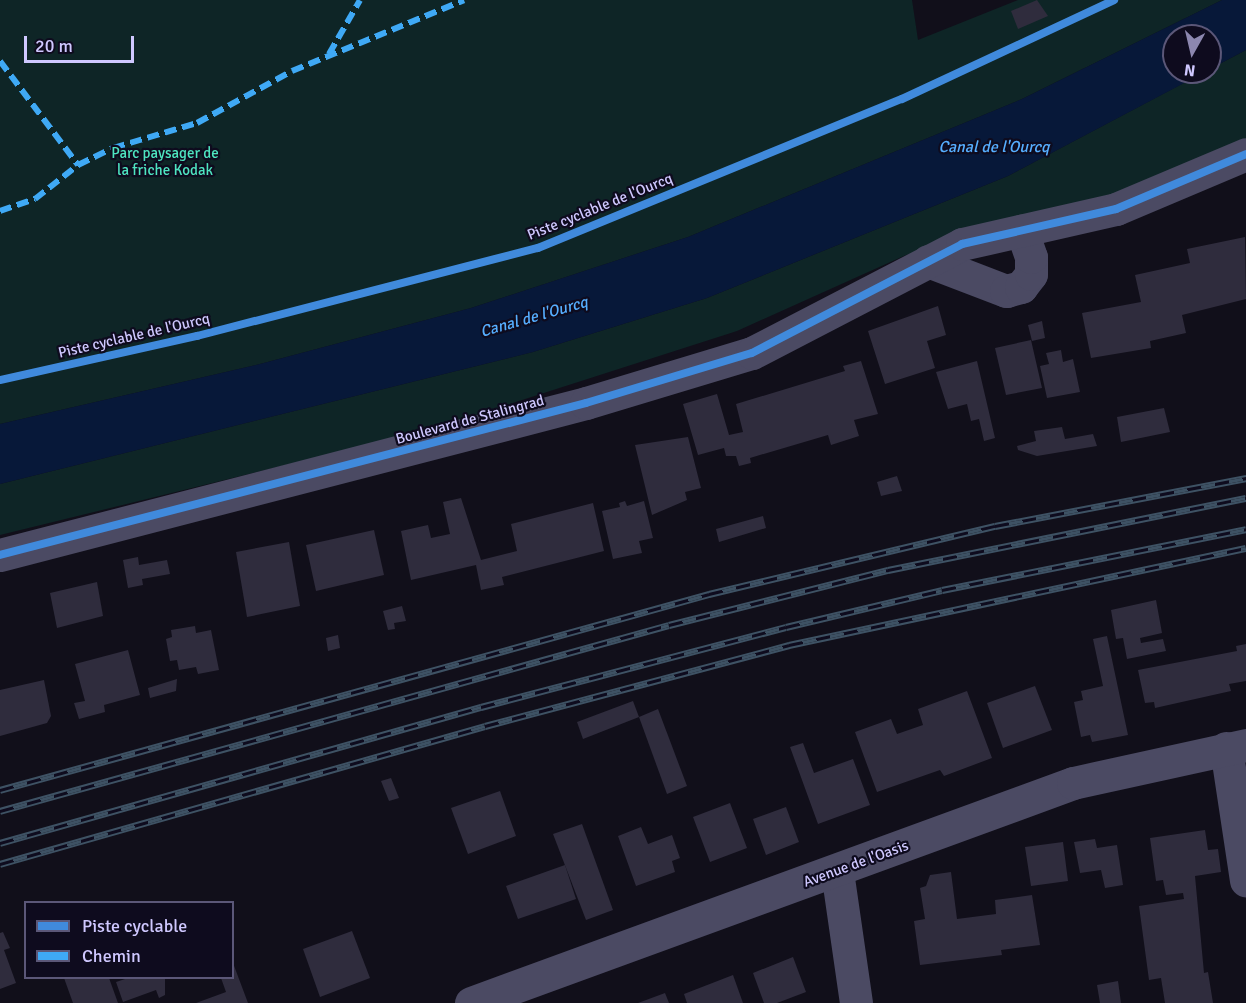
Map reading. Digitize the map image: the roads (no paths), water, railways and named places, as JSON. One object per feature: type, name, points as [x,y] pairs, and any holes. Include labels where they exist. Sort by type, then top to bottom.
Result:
[{"type":"street","name":"Boulevard de Stalingrad","points":[[0,555],[575,406],[752,353],[962,244],[1116,209],[1246,154]]},
{"type":"street","points":[[928,261],[1006,291],[1021,287],[1031,274],[1031,257],[1022,231]]},
{"type":"street","points":[[1236,746],[1246,880]]},
{"type":"street","name":"Avenue de l'Oasis","points":[[471,1003],[1073,783],[1236,746]]},
{"type":"street","points":[[837,871],[856,1003]]},
{"type":"water","name":"Canal de l'Ourcq","points":[[1222,0],[1246,0],[1246,50],[1222,63],[1222,24],[1174,24]]},
{"type":"water","name":"Canal de l'Ourcq","points":[[1162,30],[1162,84],[1182,84],[1008,176],[707,298],[533,352],[0,484],[0,424],[260,364],[471,308],[688,237],[1022,99]]},
{"type":"railway","points":[[0,790],[709,594],[995,526],[1246,478]]},
{"type":"railway","points":[[0,811],[669,625],[888,570],[1246,498]]},
{"type":"railway","points":[[0,843],[481,707],[786,627],[942,590],[1246,529]]},
{"type":"railway","points":[[0,864],[485,726],[789,645],[1246,548]]},
{"type":"park label","name":"Parc paysager de la friche Kodak","points":[[165,162]]}]
